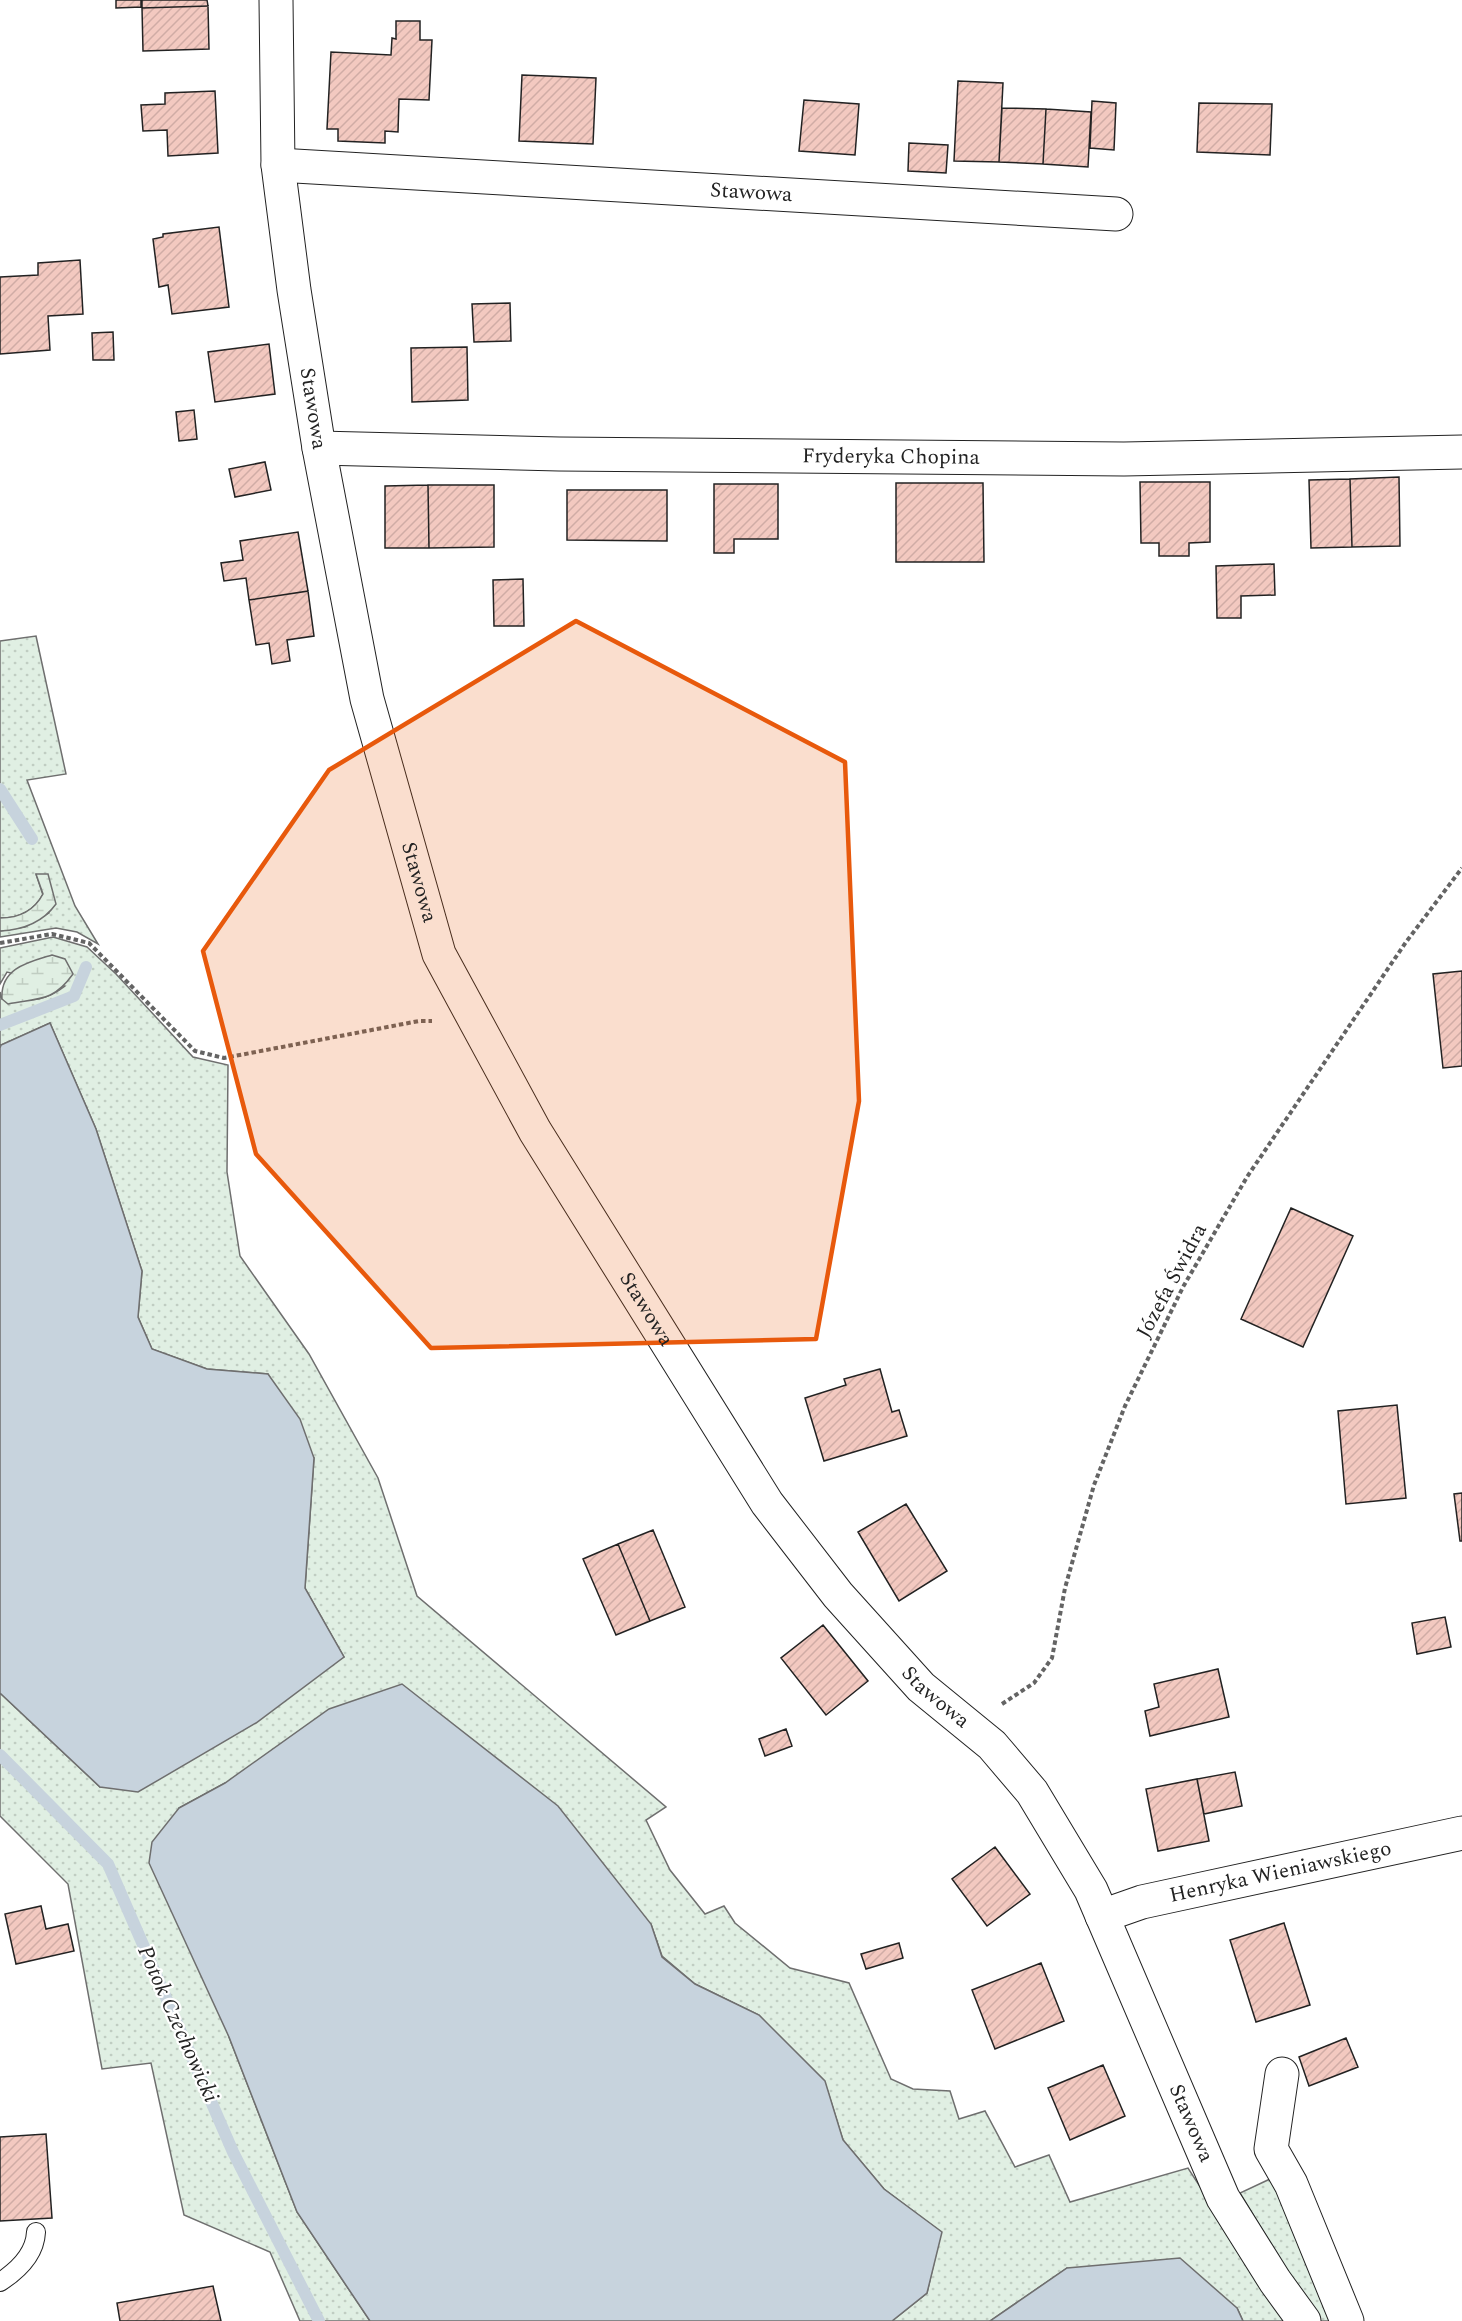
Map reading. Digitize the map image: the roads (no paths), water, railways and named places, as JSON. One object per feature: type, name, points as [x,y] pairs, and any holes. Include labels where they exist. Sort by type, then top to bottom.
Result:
[{"type":"street","name":"Stawowa","points":[[276,0],[278,165],[294,290],[319,448],[370,710],[439,954],[535,1131],[767,1503],[838,1595],[921,1687],[992,1745],[1032,1792],[1091,1890],[1223,2198],[1275,2281],[1304,2321]]},
{"type":"street","name":"Stawowa","points":[[278,165],[1116,214]]},
{"type":"street","name":"Fryderyka Chopina","points":[[319,448],[558,454],[1124,459],[1462,452]]},
{"type":"street","name":"Henryka Wieniawskiego","points":[[1102,1916],[1142,1902],[1462,1833]]},
{"type":"street","points":[[1282,2074],[1271,2149],[1291,2184],[1347,2321]]},
{"type":"lane","points":[[0,2282],[17,2271],[36,2243],[36,2232]]},
{"type":"waterway","name":"Potok Czechowicki","points":[[0,789],[32,839]]},
{"type":"waterway","name":"Potok Czechowicki","points":[[0,1025],[74,996],[86,967]]},
{"type":"waterway","name":"Potok Czechowicki","points":[[0,1755],[108,1864],[233,2152],[319,2321]]}]
